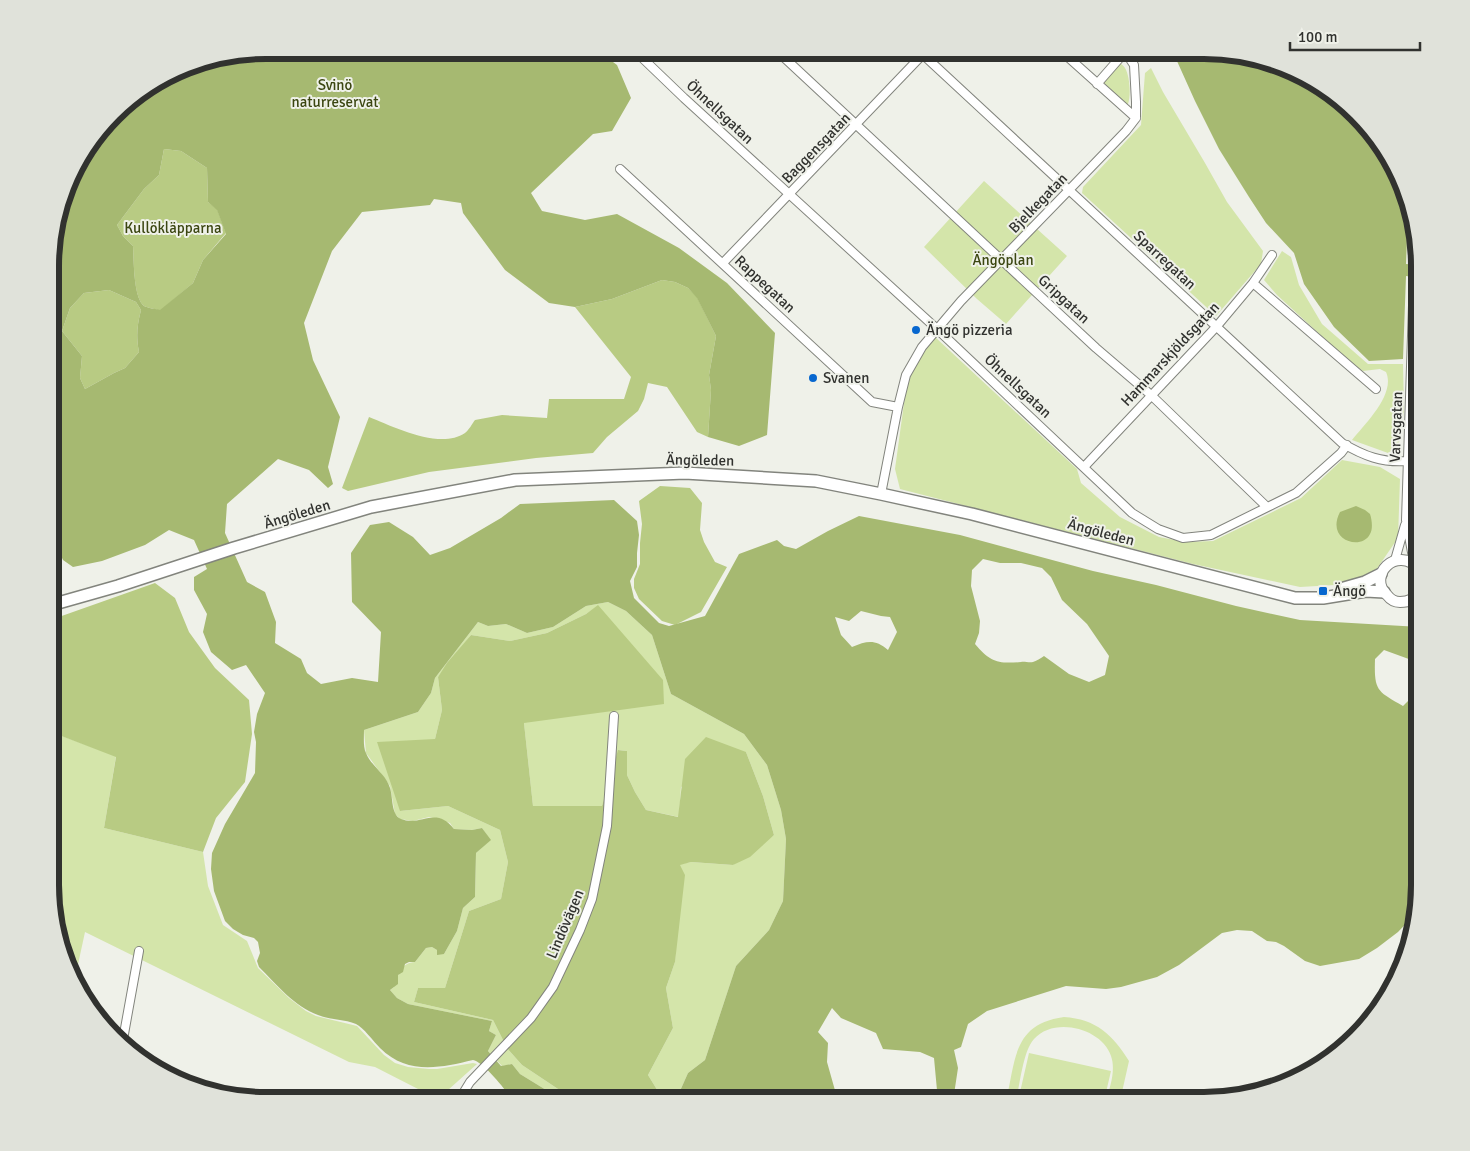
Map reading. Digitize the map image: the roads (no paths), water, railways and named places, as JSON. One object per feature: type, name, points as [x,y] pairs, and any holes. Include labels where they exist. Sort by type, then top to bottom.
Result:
[{"type":"main road","name":"Ängöleden","points":[[59,607],[234,548],[372,507],[515,480],[685,473],[816,481],[881,494],[972,514],[1295,598],[1323,598],[1366,591],[1384,592]]},
{"type":"main road","name":"Ängöleden","points":[[1283,594],[1344,588],[1365,582],[1381,574]]},
{"type":"main road","name":"Ängöleden","points":[[59,603],[118,586]]},
{"type":"street","name":"Öhnellsgatan","points":[[643,59],[691,105],[937,329],[1132,512],[1158,529],[1183,538],[1211,535],[1296,493],[1347,446]]},
{"type":"street","name":"Gripgatan","points":[[786,59],[1096,348],[1151,395],[1267,507]]},
{"type":"street","name":"Baggensgatan","points":[[724,264],[917,59]]},
{"type":"street","name":"Sparregatan","points":[[930,59],[1322,425],[1347,446],[1379,460],[1408,461]]},
{"type":"street","points":[[1070,59],[1136,118]]},
{"type":"street","points":[[1097,84],[1117,59]]},
{"type":"street","points":[[1130,59],[1134,65],[1136,118]]},
{"type":"street","name":"Bjelkegatan","points":[[881,494],[898,407],[906,375],[913,360],[961,301],[1070,190],[1136,118]]},
{"type":"street","name":"Rappegatan","points":[[620,169],[872,402],[898,407]]},
{"type":"street","name":"Hammarskjöldsgatan","points":[[1084,467],[1216,326],[1252,283],[1272,255]]},
{"type":"street","points":[[1252,283],[1376,389]]},
{"type":"street","name":"Varvsgatan","points":[[1395,560],[1406,520],[1411,378]]},
{"type":"street","name":"Varvsgatan","points":[[1406,520],[1411,541]]},
{"type":"street","points":[[1395,560],[1404,559],[1411,563]]},
{"type":"street","name":"Ängöleden","points":[[1381,574],[1385,567],[1395,560]]},
{"type":"street","points":[[1381,574],[1380,584],[1384,592]]},
{"type":"street","name":"Ängöleden","points":[[1384,592],[1390,599],[1399,602],[1411,600]]},
{"type":"street","name":"Lindövägen","points":[[464,1092],[470,1082],[531,1018],[553,987],[580,930],[592,899],[607,826],[614,716]]},
{"type":"street","points":[[124,1036],[139,951]]},
{"type":"place","name":"Ängö pizzeria","points":[[916,330]]},
{"type":"place","name":"Svanen","points":[[813,378]]},
{"type":"place","name":"Ängö","points":[[1323,591]]},
{"type":"park label","name":"Svinö naturreservat","points":[[335,94]]},
{"type":"park label","name":"Kullökläpparna","points":[[173,228]]},
{"type":"park label","name":"Ängöplan","points":[[1003,260]]}]
